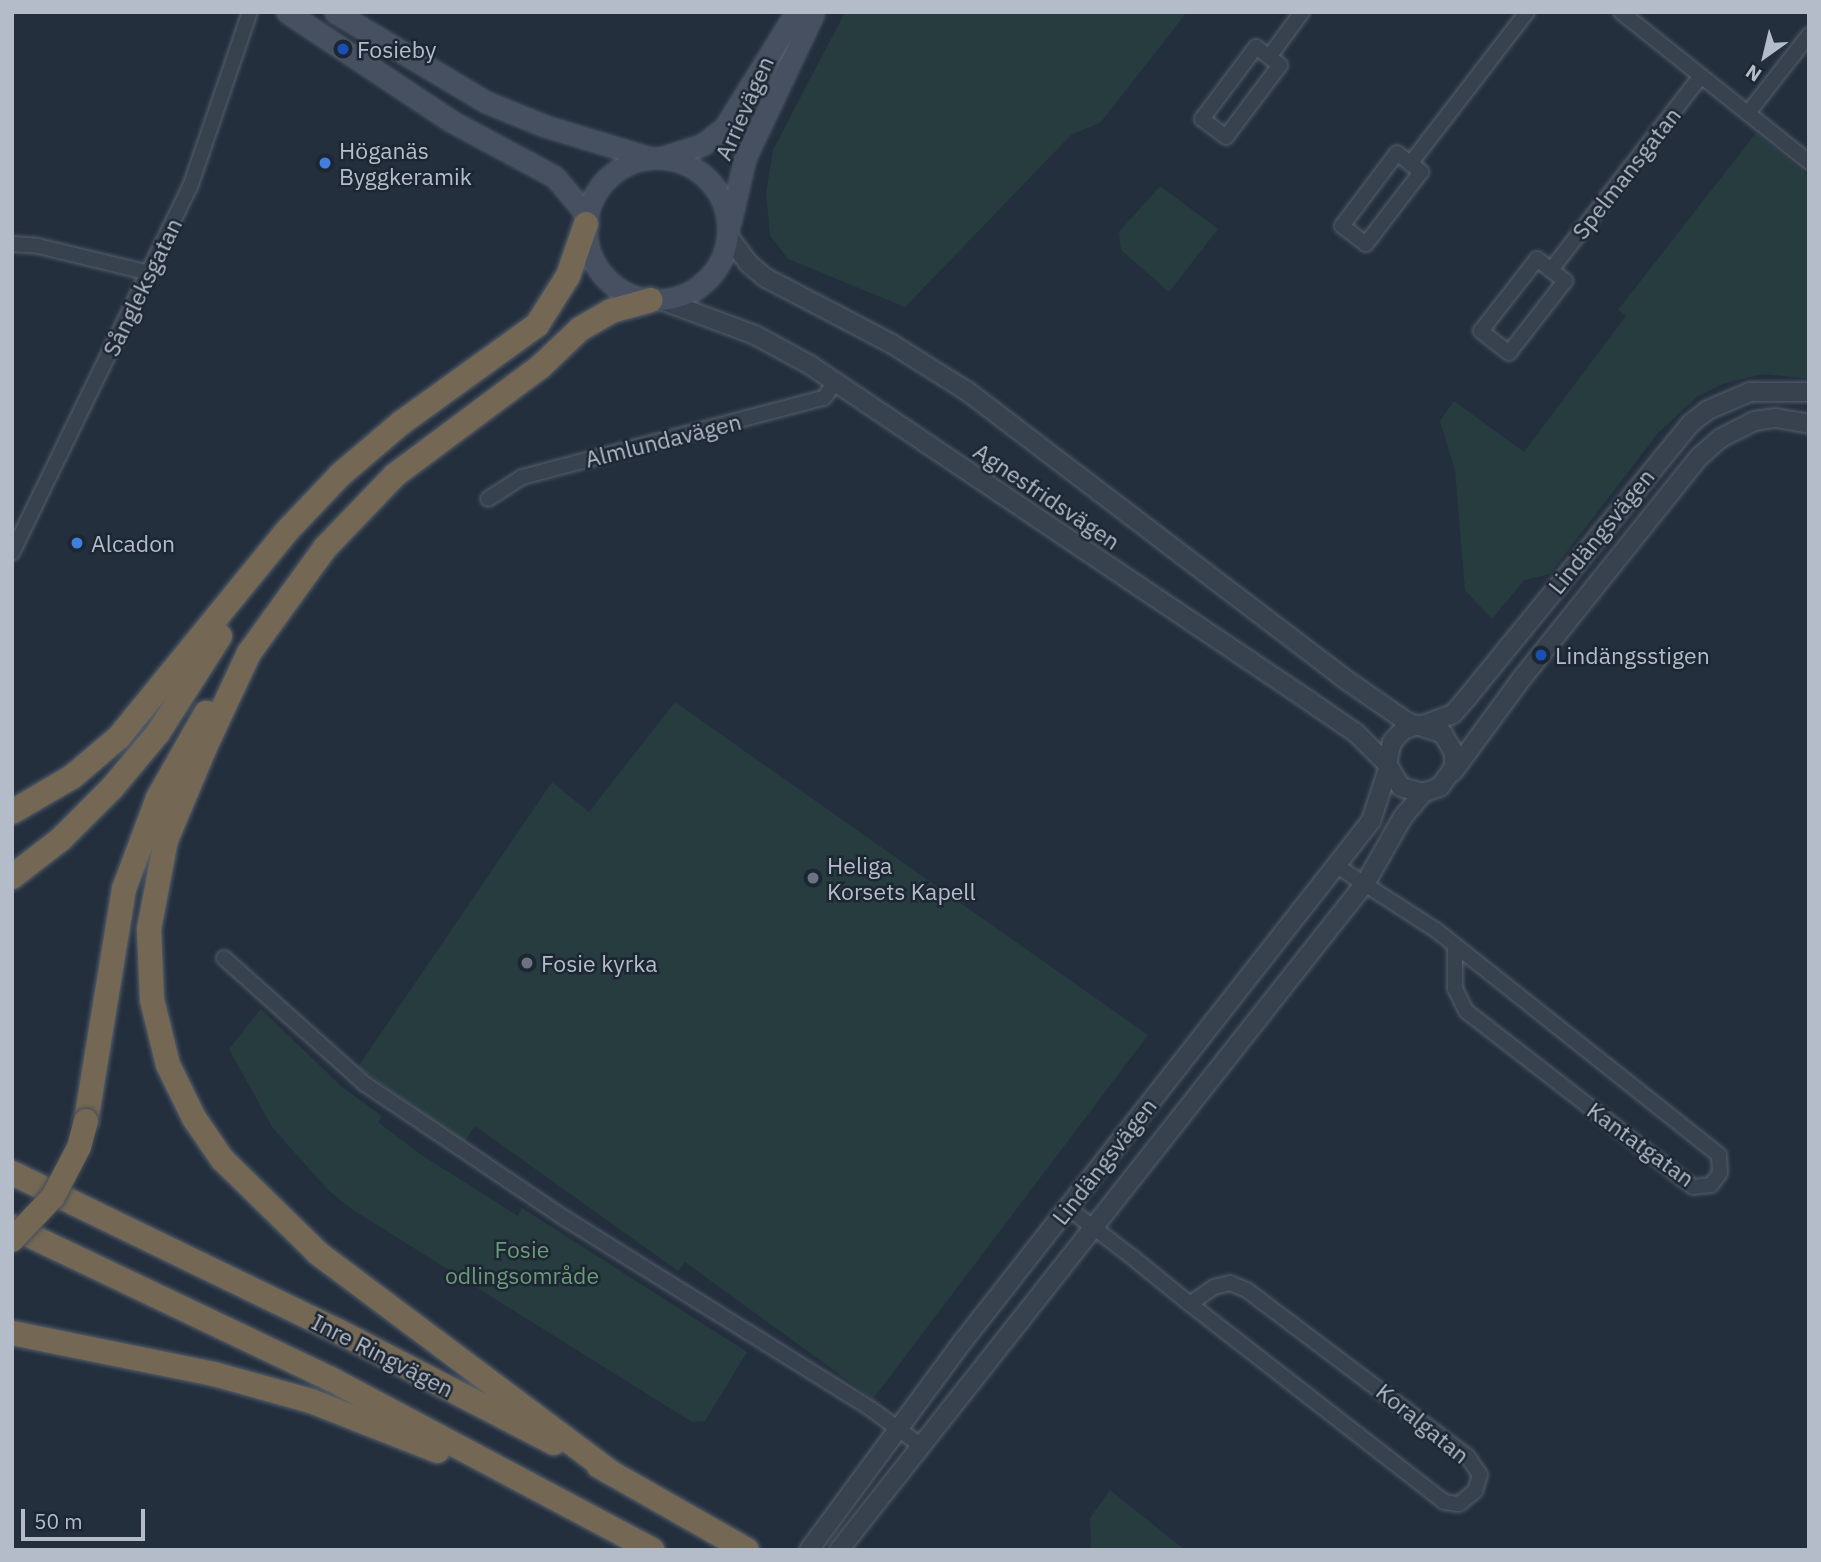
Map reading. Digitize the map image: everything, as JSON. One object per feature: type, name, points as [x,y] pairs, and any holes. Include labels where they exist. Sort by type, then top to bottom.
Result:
[{"type":"highway","points":[[12,813],[72,777],[119,737],[286,532],[372,446],[537,325],[569,276],[586,220]]},
{"type":"highway","points":[[12,1240],[53,1197],[79,1147],[86,1121],[114,944],[139,843],[177,760],[249,653],[325,548],[395,475],[540,366],[594,320],[656,300]]},
{"type":"highway","points":[[12,877],[61,839],[158,733],[286,532]]},
{"type":"highway","points":[[249,653],[180,805],[155,890],[149,964],[154,1010],[168,1065],[194,1118],[222,1158],[263,1203],[391,1311],[613,1474]]},
{"type":"highway","name":"Inre Ringvägen","points":[[12,1173],[338,1331],[613,1474],[747,1550]]},
{"type":"highway","name":"Inre Ringvägen","points":[[12,1227],[330,1378],[598,1518],[652,1550]]},
{"type":"highway","points":[[12,1333],[160,1360],[311,1401],[598,1518]]},
{"type":"main road","points":[[287,12],[452,121],[555,177],[586,220]]},
{"type":"main road","points":[[335,12],[486,102],[545,126],[657,158],[684,163],[712,184],[724,204],[728,231],[723,256],[706,281],[690,292],[656,300],[622,291],[600,271],[590,254],[586,220],[593,198],[609,176],[625,165],[657,158]]},
{"type":"main road","name":"Arrievägen","points":[[657,158],[702,145],[725,128],[796,12]]},
{"type":"main road","name":"Arrievägen","points":[[728,231],[745,158],[814,12]]},
{"type":"street","name":"Sångleksgatan","points":[[12,553],[150,273],[205,148],[226,73],[250,12]]},
{"type":"street","points":[[1269,57],[1303,12]]},
{"type":"street","points":[[1410,164],[1527,12]]},
{"type":"street","points":[[1621,12],[1809,162]]},
{"type":"street","points":[[1748,113],[1809,35]]},
{"type":"street","points":[[1256,47],[1269,57],[1280,65],[1226,137],[1202,119],[1256,47]]},
{"type":"street","name":"Spelmansgatan","points":[[1551,270],[1701,76]]},
{"type":"street","points":[[1397,153],[1410,164],[1421,172],[1366,244],[1342,226],[1397,153]]},
{"type":"street","name":"Agnesfridsvägen","points":[[728,231],[748,263],[766,278],[892,344],[967,391],[1285,635],[1393,714],[1421,725]]},
{"type":"street","points":[[12,244],[38,246],[150,273]]},
{"type":"street","points":[[1537,259],[1551,270],[1565,281],[1509,353],[1481,331],[1537,259]]},
{"type":"street","name":"Agnesfridsvägen","points":[[656,300],[755,335],[835,382],[1356,733],[1388,767]]},
{"type":"street","name":"Almlundavägen","points":[[488,499],[522,477],[824,398],[835,382]]},
{"type":"street","name":"Lindängsvägen","points":[[809,1550],[1068,1208],[1377,811],[1388,767],[1388,749],[1397,735],[1453,714],[1689,424],[1708,410],[1750,392],[1809,392]]},
{"type":"street","name":"Lindängsvägen","points":[[841,1547],[1096,1230],[1366,882],[1403,817],[1423,793],[1440,787],[1452,774],[1516,685],[1699,457],[1721,438],[1754,421],[1784,418],[1809,424]]},
{"type":"street","points":[[1421,725],[1448,739],[1454,753],[1452,774]]},
{"type":"street","points":[[1388,767],[1401,787],[1423,793]]},
{"type":"street","name":"Kantatgatan","points":[[1335,865],[1366,882],[1455,946],[1719,1155],[1720,1173],[1711,1185],[1693,1187],[1466,1011],[1455,988],[1455,946]]},
{"type":"street","points":[[224,957],[365,1084],[555,1212],[900,1429],[923,1447]]},
{"type":"street","name":"Koralgatan","points":[[1068,1208],[1190,1304],[1444,1502],[1459,1504],[1475,1491],[1480,1475],[1468,1456],[1247,1290],[1230,1283],[1214,1287],[1190,1304]]},
{"type":"green space","points":[[845,12],[1187,12],[1101,122],[1071,135],[905,307],[788,259],[770,235],[766,193],[773,150]]},
{"type":"green space","points":[[1756,133],[1809,176],[1809,379],[1764,374],[1723,384],[1697,397],[1658,433],[1550,574],[1524,580],[1492,619],[1465,590],[1455,470],[1440,421],[1454,401],[1524,452],[1626,316],[1618,310]]},
{"type":"green space","points":[[1160,186],[1218,229],[1169,292],[1121,250],[1119,232]]},
{"type":"green space","points":[[675,702],[1148,1035],[873,1399],[685,1262],[678,1271],[475,1126],[464,1142],[358,1067],[552,782],[589,812]]},
{"type":"green space","name":"Fosie odlingsområde","points":[[261,1009],[341,1086],[382,1116],[378,1122],[420,1154],[518,1216],[522,1208],[747,1352],[705,1421],[692,1422],[353,1210],[328,1190],[272,1127],[229,1049]]},
{"type":"green space","points":[[1110,1490],[1185,1550],[1091,1550],[1090,1518]]},
{"type":"place","name":"Fosieby","points":[[343,49]]},
{"type":"place","name":"Höganäs Byggkeramik","points":[[325,163]]},
{"type":"place","name":"Alcadon","points":[[77,543]]},
{"type":"place","name":"Lindängsstigen","points":[[1541,655]]},
{"type":"place","name":"Heliga Korsets Kapell","points":[[813,878]]},
{"type":"place","name":"Fosie kyrka","points":[[527,963]]}]
